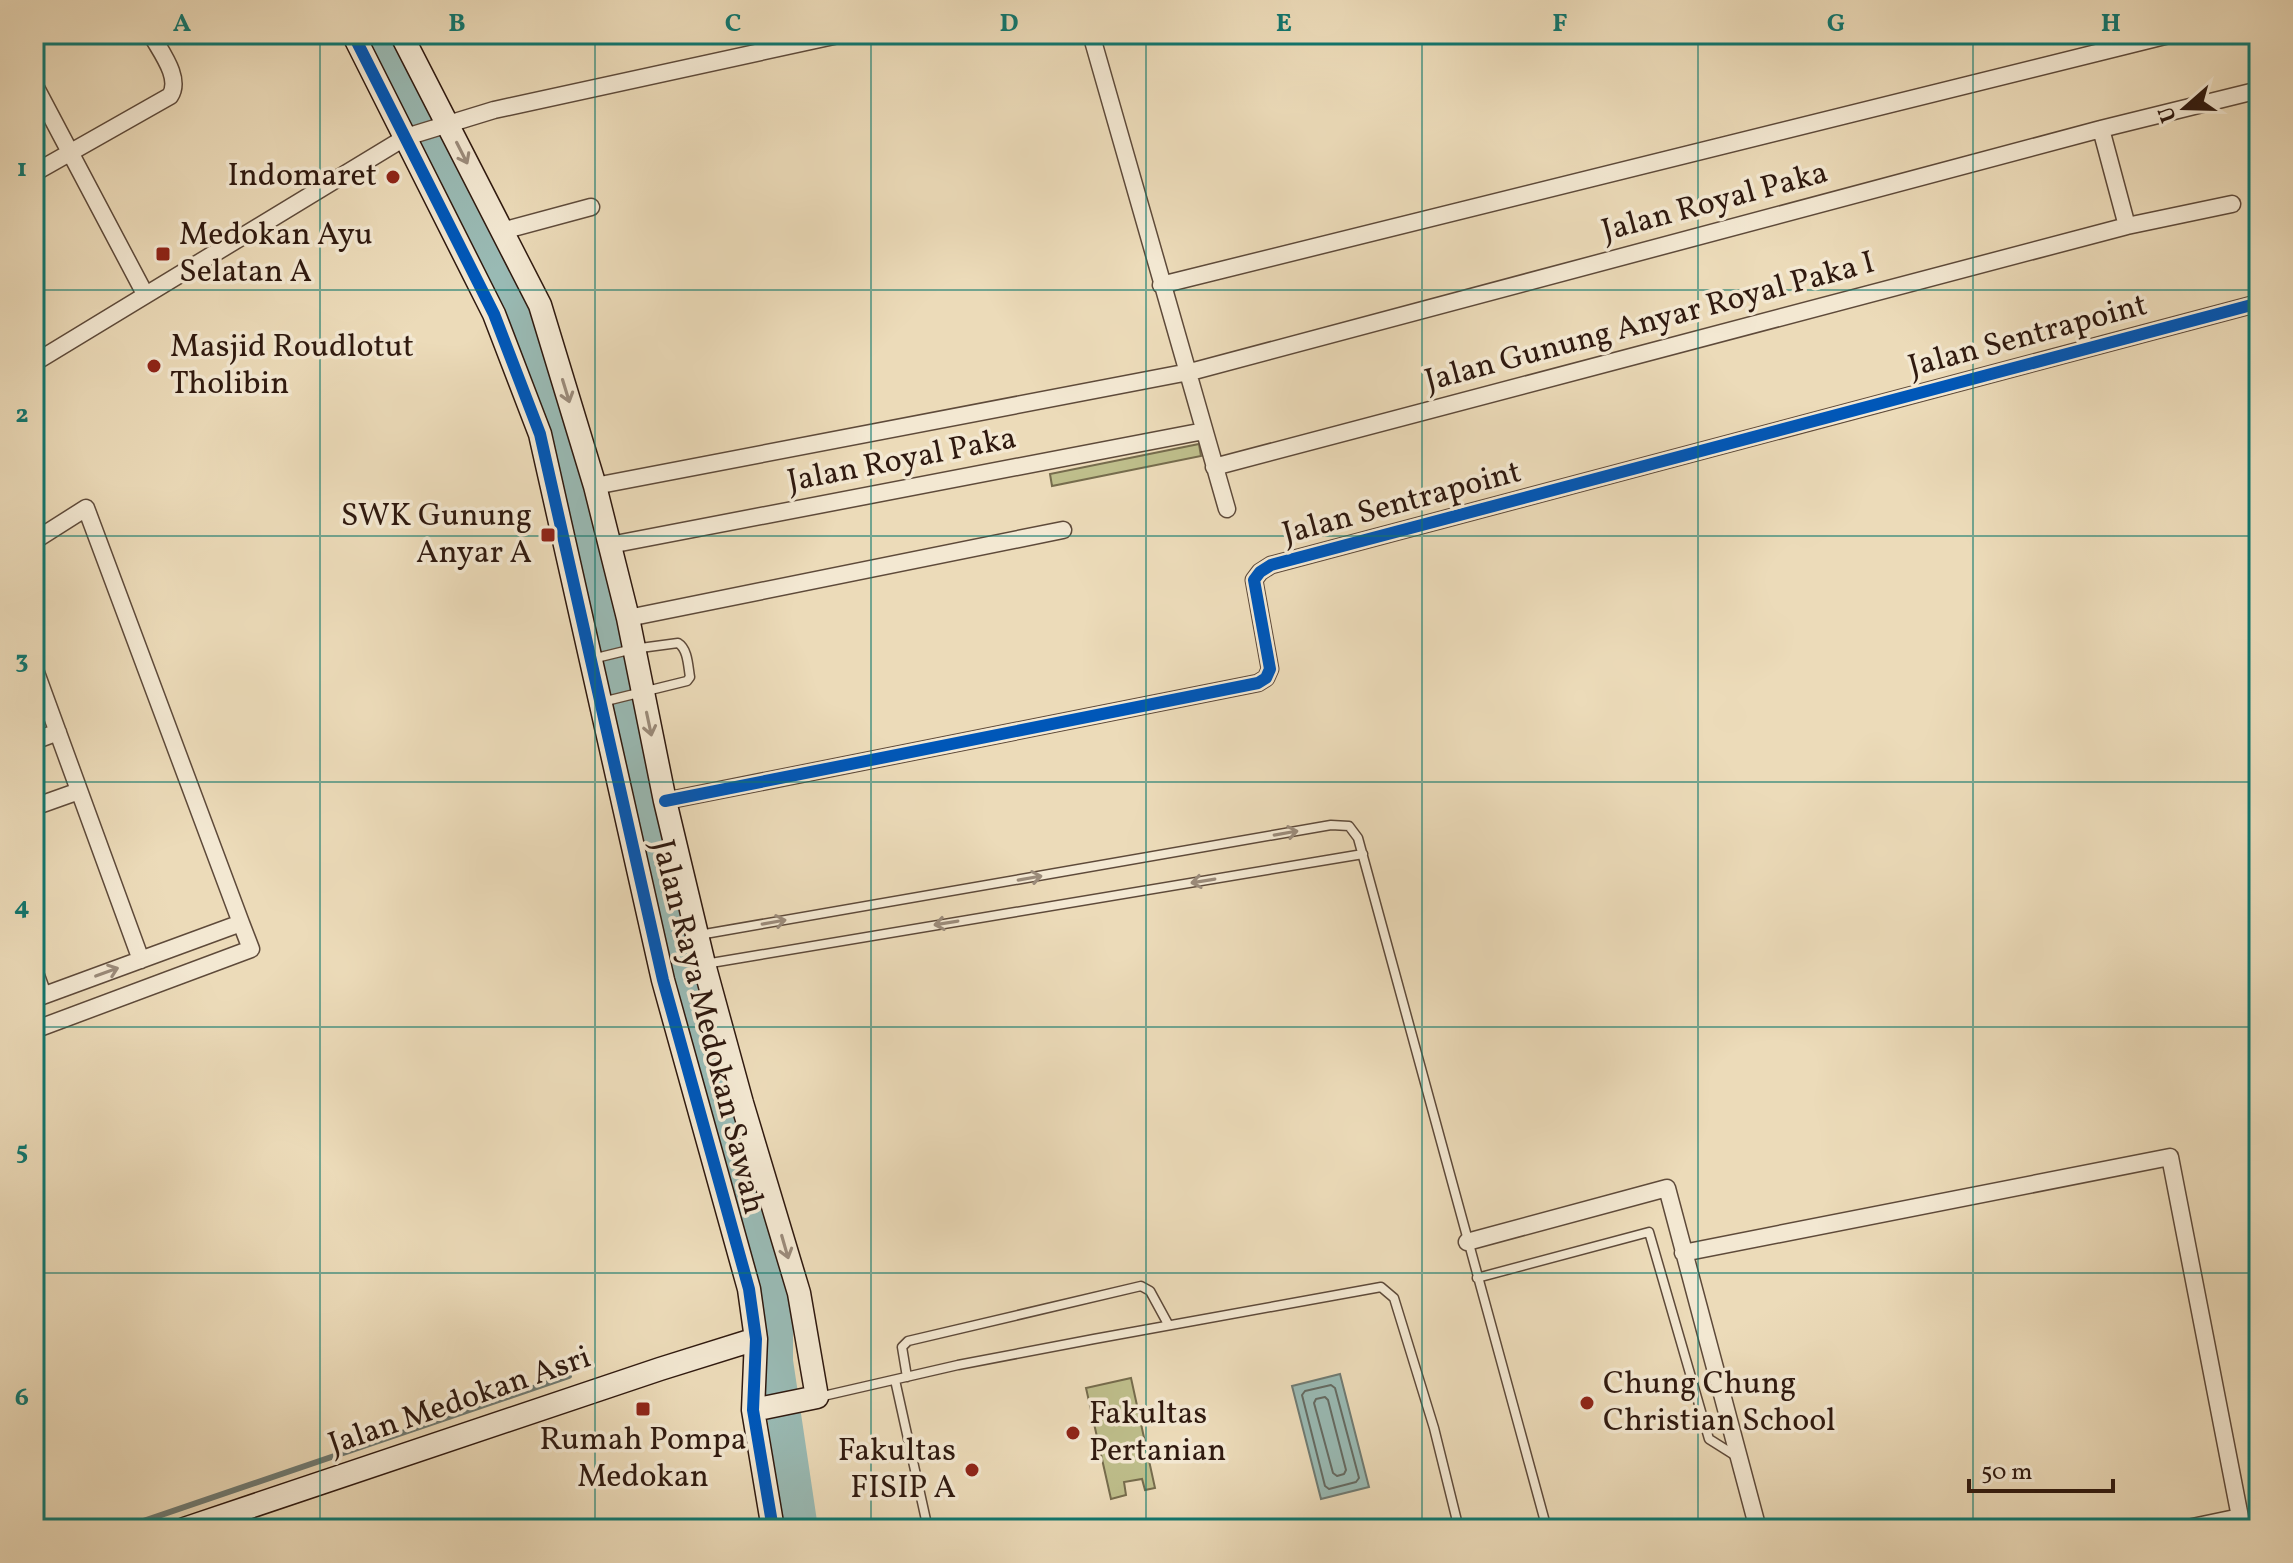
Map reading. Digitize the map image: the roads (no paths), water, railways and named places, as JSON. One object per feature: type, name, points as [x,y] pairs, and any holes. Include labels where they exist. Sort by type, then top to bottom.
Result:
[{"type":"street","points":[[34,173],[170,96],[175,88],[174,79],[151,34]]},
{"type":"street","name":"Jalan Raya Medokan Sawah","points":[[353,34],[409,136],[494,314],[540,434],[605,701],[663,980],[749,1289],[773,1529]]},
{"type":"street","name":"Jalan Raya Medokan Sawah","points":[[401,34],[441,126],[502,231],[540,305],[595,486],[628,618],[628,650],[704,964],[799,1293],[811,1398]]},
{"type":"street","points":[[34,363],[409,136],[607,85],[843,34]]},
{"type":"street","points":[[1091,34],[1227,509]]},
{"type":"street","points":[[1161,285],[2173,34]]},
{"type":"street","points":[[34,84],[145,294]]},
{"type":"street","name":"Jalan Royal Paka","points":[[595,486],[1186,373],[2101,129],[2259,90]]},
{"type":"street","points":[[2101,129],[2113,230]]},
{"type":"street","name":"Jalan Gunung Anyar Royal Paka I","points":[[1214,467],[2113,230],[2232,204]]},
{"type":"street","points":[[502,231],[591,207]]},
{"type":"street","name":"Jalan Sentrapoint","points":[[665,801],[1258,683],[1266,678],[1270,669],[1254,580],[1271,565],[2259,303]]},
{"type":"street","name":"Jalan Royal Paka","points":[[610,545],[1204,431]]},
{"type":"street","points":[[34,541],[86,508],[251,949],[34,1030]]},
{"type":"street","points":[[628,618],[1063,530]]},
{"type":"street","points":[[34,667],[141,960]]},
{"type":"street","points":[[34,741],[58,732]]},
{"type":"street","points":[[34,807],[79,791]]},
{"type":"street","points":[[34,970],[39,997],[241,923]]},
{"type":"street","points":[[1683,1253],[2170,1157],[2240,1517],[2183,1529]]},
{"type":"street","points":[[1467,1242],[1667,1188],[1736,1456],[1758,1529]]},
{"type":"street","name":"Jalan Medokan Asri","points":[[184,1529],[756,1339]]},
{"type":"street","points":[[761,1408],[811,1398]]},
{"type":"lane","points":[[593,659],[678,643],[684,648],[690,677],[687,681],[605,701]]},
{"type":"lane","points":[[697,936],[1331,825],[1349,826],[1358,838],[1363,854],[1547,1529]]},
{"type":"lane","points":[[704,964],[1363,854]]},
{"type":"lane","points":[[1477,1278],[1649,1232],[1709,1439],[1736,1456]]},
{"type":"lane","points":[[907,1377],[902,1347],[908,1341],[1141,1286],[1150,1291],[1168,1324]]},
{"type":"lane","points":[[811,1398],[1168,1324],[1378,1286],[1385,1288],[1394,1298],[1459,1529]]},
{"type":"lane","points":[[895,1380],[928,1529]]},
{"type":"lane","points":[[1290,1529],[1298,1529]]},
{"type":"water","points":[[1340,1374],[1369,1487],[1321,1499],[1292,1386]]},
{"type":"waterway","points":[[376,34],[439,151],[523,329],[564,448],[687,994],[776,1316],[776,1361],[801,1529]]},
{"type":"waterway","points":[[120,1529],[569,1376]]},
{"type":"place","name":"Indomaret","points":[[393,177]]},
{"type":"place","name":"Medokan Ayu Selatan A","points":[[163,254]]},
{"type":"place","name":"Masjid Roudlotut Tholibin","points":[[154,366]]},
{"type":"place","name":"SWK Gunung Anyar A","points":[[548,535]]},
{"type":"place","name":"Chung Chung Christian School","points":[[1587,1403]]},
{"type":"place","name":"Rumah Pompa Medokan","points":[[643,1409]]},
{"type":"place","name":"Fakultas Pertanian","points":[[1073,1433]]},
{"type":"place","name":"Fakultas FISIP A","points":[[972,1470]]}]
